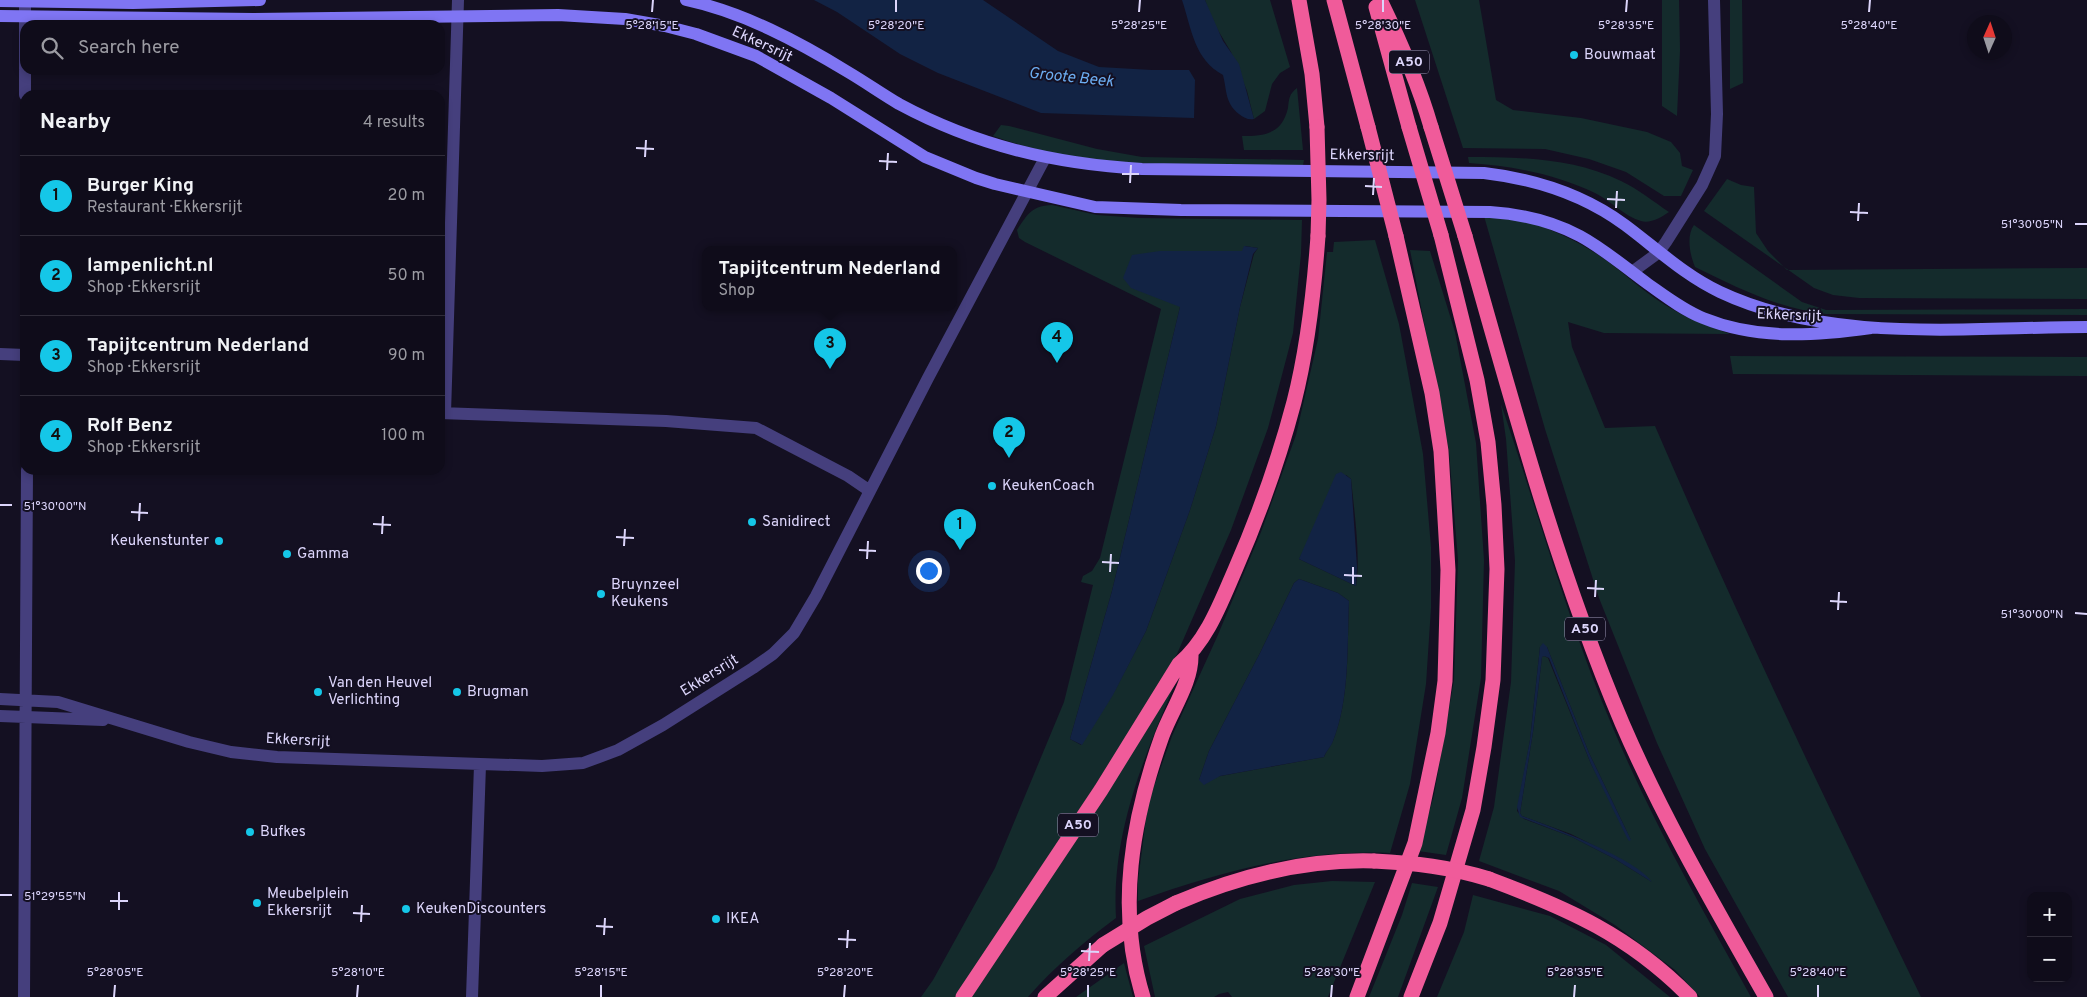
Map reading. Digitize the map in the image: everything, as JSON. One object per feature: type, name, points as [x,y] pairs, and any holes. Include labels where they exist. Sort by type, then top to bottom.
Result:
[{"type":"highway","name":"A50","points":[[963,997],[1101,790],[1179,664],[1191,654],[1218,610],[1264,499],[1295,400],[1305,352],[1313,295],[1318,236],[1317,127],[1312,74],[1300,0]]},
{"type":"highway","points":[[1334,0],[1396,236],[1432,393],[1440,451],[1448,570],[1446,672],[1438,733],[1415,843],[1357,997]]},
{"type":"highway","name":"A50","points":[[1375,0],[1441,236],[1477,380],[1488,442],[1494,505],[1497,569],[1493,670],[1484,747],[1472,810],[1440,923],[1411,997]]},
{"type":"highway","name":"A50","points":[[1380,0],[1403,46],[1419,87],[1576,606],[1623,724],[1686,857],[1766,997]]},
{"type":"highway","name":"A50","points":[[1143,997],[1134,959],[1128,902],[1130,863],[1135,830],[1148,776],[1166,726],[1192,668],[1191,654]]},
{"type":"highway","points":[[1045,997],[1103,945],[1147,918],[1211,888],[1294,866],[1329,862],[1374,861],[1430,865],[1466,872],[1569,910],[1628,944],[1671,978],[1690,997]]},
{"type":"main road","points":[[0,1],[133,3],[260,0]]},
{"type":"main road","name":"Ekkersrijt","points":[[686,0],[705,4],[768,28],[940,125],[989,143],[1046,158],[1094,166],[1142,169],[1401,172],[1511,176],[1550,186],[1591,203],[1624,225],[1658,253],[1688,274],[1721,293],[1801,318],[1871,328]]},
{"type":"main road","name":"Ekkersrijt","points":[[0,16],[254,18],[558,15],[625,19],[696,34],[756,56],[831,98],[926,157],[988,182],[1095,207],[1181,210],[1490,212],[1516,214],[1551,223],[1581,237],[1673,302],[1694,314],[1733,328],[1767,334],[1822,335],[1871,328],[2087,327]]},
{"type":"street","points":[[445,339],[458,0]]},
{"type":"street","points":[[1632,272],[1658,253],[1702,185],[1715,156],[1717,114],[1714,0]]},
{"type":"street","points":[[24,20],[25,2]]},
{"type":"street","points":[[25,75],[25,90]]},
{"type":"street","name":"Ekkersrijt","points":[[0,699],[58,702],[189,742],[231,752],[259,755],[542,766],[583,763],[618,750],[663,725],[753,668],[772,654],[794,633],[816,596],[1046,158]]},
{"type":"street","points":[[0,354],[20,354]]},
{"type":"street","points":[[445,413],[666,421],[756,428],[848,476],[870,491]]},
{"type":"street","points":[[24,997],[27,475]]},
{"type":"street","name":"Ekkersrijt","points":[[0,716],[118,720]]},
{"type":"street","points":[[472,997],[480,765]]},
{"type":"green space","points":[[1205,0],[1270,0],[1290,67],[1280,73],[1272,84],[1265,111],[1254,119],[1247,91],[1231,52],[1213,22]]},
{"type":"green space","points":[[1415,0],[1479,0],[1496,100],[1513,110],[1581,118],[1647,132],[1671,142],[1680,153],[1682,166],[1693,170],[1681,196],[1664,196],[1626,172],[1589,159],[1545,149],[1463,148]]},
{"type":"green space","points":[[1662,0],[1679,0],[1680,50],[1677,116],[1662,106]]},
{"type":"green space","points":[[1730,0],[1742,0],[1743,83],[1730,89]]},
{"type":"green space","points":[[1297,88],[1303,150],[1244,150],[1242,136],[1265,134],[1271,132],[1282,123],[1292,92]]},
{"type":"green space","points":[[1001,125],[1097,149],[1142,157],[1304,160],[1303,165],[1186,165],[1107,161],[1031,148],[993,136]]},
{"type":"green space","points":[[1468,157],[1546,160],[1603,173],[1627,184],[1669,212],[1652,221],[1644,222],[1629,216],[1607,200],[1580,186],[1534,172],[1502,166],[1469,163]]},
{"type":"green space","points":[[1727,179],[1741,185],[1754,187],[1756,233],[1768,251],[1784,267],[1704,211]]},
{"type":"green space","points":[[1052,205],[1097,215],[1139,218],[1302,220],[1301,254],[1293,333],[1268,428],[1231,530],[1177,654],[1140,716],[958,997],[921,997],[933,980],[995,868],[1064,702],[1093,585],[1081,582],[1083,576],[1092,571],[1100,558],[1161,309],[1019,238],[1017,230],[1027,215],[1039,207]],"holes":[[[1245,246],[1258,248],[1254,254],[1240,307],[1216,426],[1190,510],[1146,631],[1113,694],[1081,745],[1070,739],[1112,591],[1180,307],[1243,251]]]},
{"type":"green space","points":[[1484,216],[1511,218],[1527,222],[1567,237],[1605,259],[1653,297],[1675,311],[1730,334],[1604,333],[1568,322],[1572,347],[1605,428],[1655,426],[1751,642],[1921,997],[1788,997],[1705,849],[1657,743],[1599,598],[1545,429]]},
{"type":"green space","points":[[1694,225],[1802,302],[1826,310],[2087,309],[2087,315],[1826,314],[1791,307],[1758,296],[1695,267],[1689,240]]},
{"type":"green space","points":[[1375,240],[1399,324],[1423,454],[1431,547],[1431,608],[1426,684],[1410,784],[1390,853],[1325,855],[1293,859],[1230,872],[1138,901],[1138,881],[1148,803],[1172,736],[1217,637],[1261,532],[1296,435],[1318,339],[1327,252],[1333,252],[1334,242]],"holes":[[[1346,475],[1351,479],[1355,519],[1358,562],[1356,586],[1299,559]],[[1299,579],[1338,593],[1349,601],[1345,690],[1338,725],[1332,743],[1324,757],[1199,780],[1209,751],[1294,583]]]},
{"type":"green space","points":[[1410,250],[1430,251],[1455,332],[1476,443],[1484,560],[1481,678],[1462,798],[1446,855],[1418,851],[1434,795],[1454,680],[1458,560],[1449,451]]},
{"type":"green space","points":[[2087,268],[2087,299],[1859,298],[1833,295],[1814,288],[1788,270]]},
{"type":"green space","points":[[1730,356],[2087,357],[2087,376],[1733,374]]},
{"type":"green space","points":[[1501,404],[1568,608],[1613,728],[1661,831],[1751,997],[1700,997],[1675,970],[1615,925],[1559,891],[1479,861],[1494,807],[1511,682],[1515,561],[1506,439]],"holes":[[[1540,647],[1547,647],[1589,753],[1631,840],[1591,764],[1548,658],[1544,656],[1542,657],[1533,732],[1520,813],[1522,816],[1571,834],[1617,857],[1652,882],[1615,859],[1572,837],[1524,819],[1517,811],[1530,740]]]},
{"type":"green space","points":[[1180,672],[1144,761],[1125,822],[1119,853],[1116,885],[1116,918],[1070,955],[1028,997],[969,997]]},
{"type":"green space","points":[[1332,881],[1375,882],[1328,997],[1232,997],[1228,992],[1214,997],[1155,997],[1144,946],[1240,899],[1294,885]]},
{"type":"green space","points":[[1412,883],[1438,887],[1398,997],[1369,997],[1402,915]]},
{"type":"green space","points":[[1473,895],[1550,916],[1606,945],[1670,997],[1437,997],[1464,932]]},
{"type":"green space","points":[[1124,963],[1133,997],[1076,997]]},
{"type":"water","name":"Groote Beek","points":[[814,0],[983,0],[1058,51],[1099,67],[1189,70],[1195,80],[1194,118],[1041,113],[938,73],[900,54],[837,12]]},
{"type":"water","points":[[1182,0],[1205,0],[1223,41],[1239,64],[1254,119],[1243,117],[1231,106],[1223,75],[1206,61],[1195,43]]},
{"type":"water","points":[[1244,246],[1258,248],[1253,254],[1240,307],[1216,426],[1190,510],[1146,631],[1113,695],[1082,745],[1070,739],[1112,591],[1180,307],[1131,288],[1123,278],[1132,255],[1160,251],[1242,251]]},
{"type":"water","points":[[1341,472],[1351,479],[1357,567],[1356,586],[1299,559],[1336,474]]},
{"type":"water","points":[[1299,579],[1338,593],[1349,601],[1345,690],[1338,725],[1332,743],[1324,757],[1220,776],[1204,785],[1199,780],[1209,751],[1294,583]]},
{"type":"water","points":[[1543,643],[1547,647],[1589,753],[1631,840],[1629,841],[1627,838],[1591,764],[1549,658],[1544,656],[1542,657],[1533,732],[1520,813],[1522,816],[1571,835],[1612,854],[1629,863],[1652,882],[1615,859],[1572,837],[1520,817],[1517,807],[1530,740],[1540,647]]},
{"type":"place","name":"Bouwmaat","points":[[1574,55]]},
{"type":"place","name":"Rolf Benz","points":[[1057,363]]},
{"type":"place","name":"Tapijtcentrum Nederland","points":[[830,369]]},
{"type":"place","name":"lampenlicht.nl","points":[[1009,458]]},
{"type":"place","name":"KeukenCoach","points":[[992,486]]},
{"type":"place","name":"Sanidirect","points":[[752,522]]},
{"type":"place","name":"Keukenstunter","points":[[219,541]]},
{"type":"place","name":"Burger King","points":[[960,550]]},
{"type":"place","name":"Gamma","points":[[287,554]]},
{"type":"place","name":"Bruynzeel Keukens","points":[[601,594]]},
{"type":"place","name":"Van den Heuvel Verlichting","points":[[318,692]]},
{"type":"place","name":"Brugman","points":[[457,692]]},
{"type":"place","name":"Bufkes","points":[[250,832]]},
{"type":"place","name":"Meubelplein Ekkersrijt","points":[[257,903]]},
{"type":"place","name":"KeukenDiscounters","points":[[406,909]]},
{"type":"place","name":"IKEA","points":[[716,919]]}]
